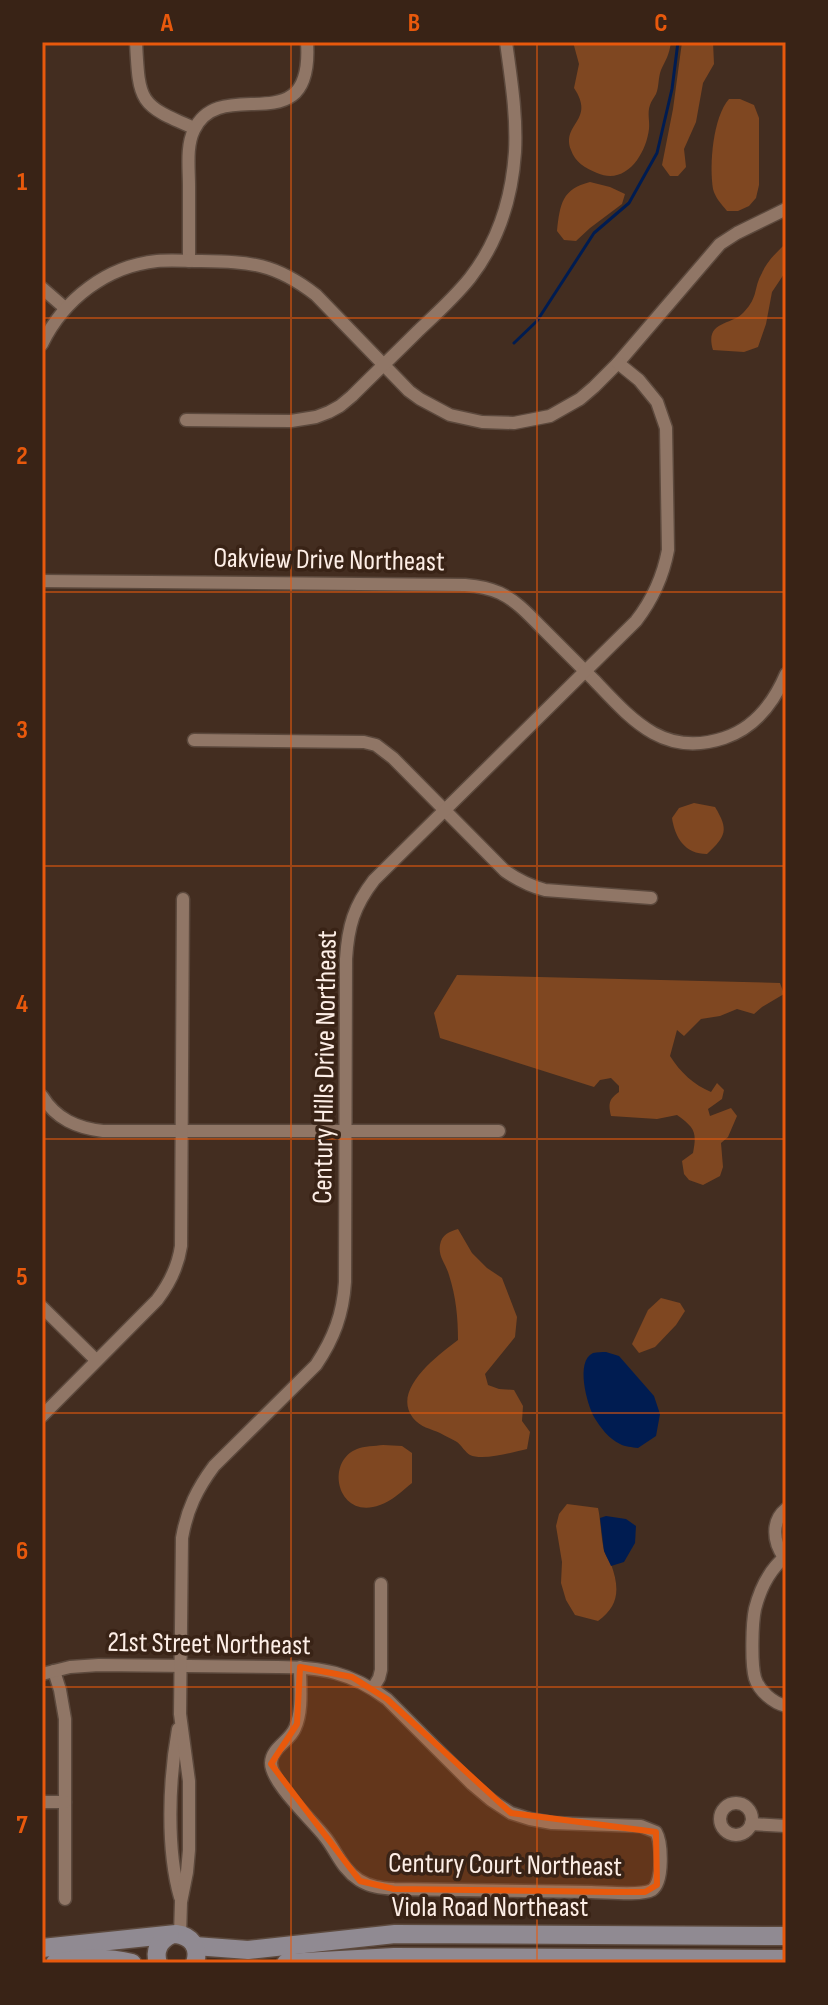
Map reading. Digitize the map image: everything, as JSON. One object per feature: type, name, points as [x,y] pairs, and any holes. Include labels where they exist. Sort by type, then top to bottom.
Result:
[{"type":"main road","name":"Viola Road Northeast","points":[[42,1948],[185,1945],[248,1950],[395,1934],[786,1936]]},
{"type":"main road","points":[[158,1963],[158,1947],[165,1938],[185,1945]]},
{"type":"main road","name":"Viola Road Northeast","points":[[286,1963],[394,1957],[786,1959]]},
{"type":"main road","points":[[55,1963],[87,1959],[132,1963]]},
{"type":"street","points":[[136,42],[139,87],[145,101],[154,109],[194,128]]},
{"type":"street","points":[[189,261],[189,152],[194,128],[213,110],[228,105],[284,101],[295,94],[307,70],[307,42]]},
{"type":"street","points":[[186,420],[291,421],[316,417],[340,406],[456,295],[472,276],[503,218],[512,177],[515,105],[506,42]]},
{"type":"street","points":[[42,344],[65,308],[81,292],[125,269],[158,261],[240,262],[285,274],[316,295],[409,391],[433,407],[458,417],[499,424],[532,420],[566,409],[594,387],[720,244],[786,209]]},
{"type":"street","points":[[42,288],[65,308]]},
{"type":"street","name":"Century Hills Drive Northeast","points":[[185,1945],[181,1902],[173,1870],[172,1786],[180,1714],[182,1538],[186,1518],[194,1496],[214,1466],[316,1365],[340,1320],[345,1282],[346,959],[348,934],[363,894],[444,809],[636,621],[659,583],[668,550],[666,428],[657,402],[639,380],[618,363]]},
{"type":"street","name":"Oakview Drive Northeast","points":[[42,581],[478,586],[499,593],[516,604],[632,719],[659,737],[676,742],[710,742],[727,737],[753,722],[773,701],[786,674]]},
{"type":"street","points":[[194,740],[364,742],[376,745],[393,758],[505,871],[545,890],[651,898]]},
{"type":"street","points":[[42,1416],[157,1300],[175,1272],[181,1246],[183,899]]},
{"type":"street","points":[[42,1096],[62,1118],[74,1125],[103,1131],[499,1131]]},
{"type":"street","points":[[42,1307],[96,1360]]},
{"type":"street","points":[[786,1509],[775,1524],[775,1538],[785,1557],[774,1568],[764,1586],[755,1610],[753,1638],[755,1678],[763,1692],[778,1704],[786,1706]]},
{"type":"street","points":[[373,1688],[381,1670],[381,1584]]},
{"type":"street","name":"21st Street Northeast","points":[[48,1672],[99,1665],[300,1667],[335,1672],[373,1688]]},
{"type":"street","name":"Century Court Northeast","points":[[300,1667],[297,1724],[274,1753],[272,1769],[283,1788],[324,1836],[337,1858],[360,1881],[394,1889],[609,1892],[645,1892],[657,1885],[660,1844],[656,1832],[641,1826],[540,1822],[511,1813],[472,1784],[373,1688]]},
{"type":"street","points":[[48,1672],[65,1712],[65,1899]]},
{"type":"street","points":[[42,1802],[65,1802]]},
{"type":"street","points":[[751,1824],[786,1826]]},
{"type":"highlighted area","points":[[300,1667],[352,1677],[387,1699],[511,1813],[656,1832],[657,1885],[645,1892],[609,1892],[394,1889],[360,1881],[271,1764],[297,1724]]},
{"type":"shaded area","points":[[573,42],[671,42],[649,108],[649,129],[644,148],[633,165],[617,175],[607,176],[588,169],[571,150],[570,134],[581,108],[574,88],[579,64]]},
{"type":"shaded area","points":[[682,42],[713,42],[714,64],[703,83],[696,122],[684,149],[686,167],[678,176],[670,176],[662,165]]},
{"type":"shaded area","points":[[729,99],[740,99],[754,105],[759,118],[759,185],[756,198],[738,211],[727,211],[714,192],[712,179],[716,129]]},
{"type":"shaded area","points":[[590,182],[625,194],[622,204],[576,241],[564,240],[557,231],[564,199],[573,189]]},
{"type":"shaded area","points":[[786,243],[786,271],[772,292],[758,347],[744,352],[713,350],[712,333],[749,306],[764,269]]},
{"type":"shaded area","points":[[694,803],[715,807],[724,827],[722,837],[707,854],[693,851],[682,844],[673,825],[672,818],[679,808]]},
{"type":"shaded area","points":[[457,975],[780,983],[784,994],[754,1014],[737,1009],[701,1019],[684,1036],[677,1030],[670,1056],[678,1067],[693,1082],[711,1092],[717,1083],[724,1090],[722,1099],[708,1109],[710,1116],[731,1108],[737,1116],[728,1137],[721,1143],[723,1167],[720,1176],[703,1185],[689,1180],[684,1174],[682,1161],[693,1153],[695,1140],[691,1127],[677,1115],[657,1119],[611,1116],[610,1102],[619,1092],[619,1086],[611,1078],[600,1080],[594,1087],[440,1038],[434,1013]]},
{"type":"shaded area","points":[[458,1229],[472,1253],[502,1278],[517,1317],[515,1337],[485,1374],[488,1385],[514,1390],[523,1406],[522,1421],[530,1432],[527,1449],[490,1457],[470,1455],[457,1442],[419,1424],[408,1407],[412,1385],[420,1374],[458,1340],[453,1291],[440,1249],[444,1236]]},
{"type":"shaded area","points":[[661,1298],[680,1303],[685,1311],[655,1347],[639,1353],[632,1344],[648,1310]]},
{"type":"shaded area","points":[[402,1446],[412,1453],[412,1483],[380,1505],[366,1508],[354,1505],[340,1488],[341,1465],[357,1449]]},
{"type":"shaded area","points":[[567,1504],[598,1508],[604,1548],[614,1573],[616,1596],[610,1609],[598,1621],[575,1615],[561,1583],[562,1562],[556,1526],[559,1514]]},
{"type":"water","points":[[606,1352],[619,1356],[654,1396],[660,1414],[656,1436],[638,1448],[622,1445],[609,1436],[594,1417],[588,1403],[584,1383],[585,1365],[593,1353]]},
{"type":"water","points":[[600,1518],[626,1519],[636,1526],[635,1543],[624,1562],[611,1566],[604,1551]]},
{"type":"waterway","points":[[514,343],[537,321],[594,233],[629,203],[657,153],[672,89],[678,42]]}]
